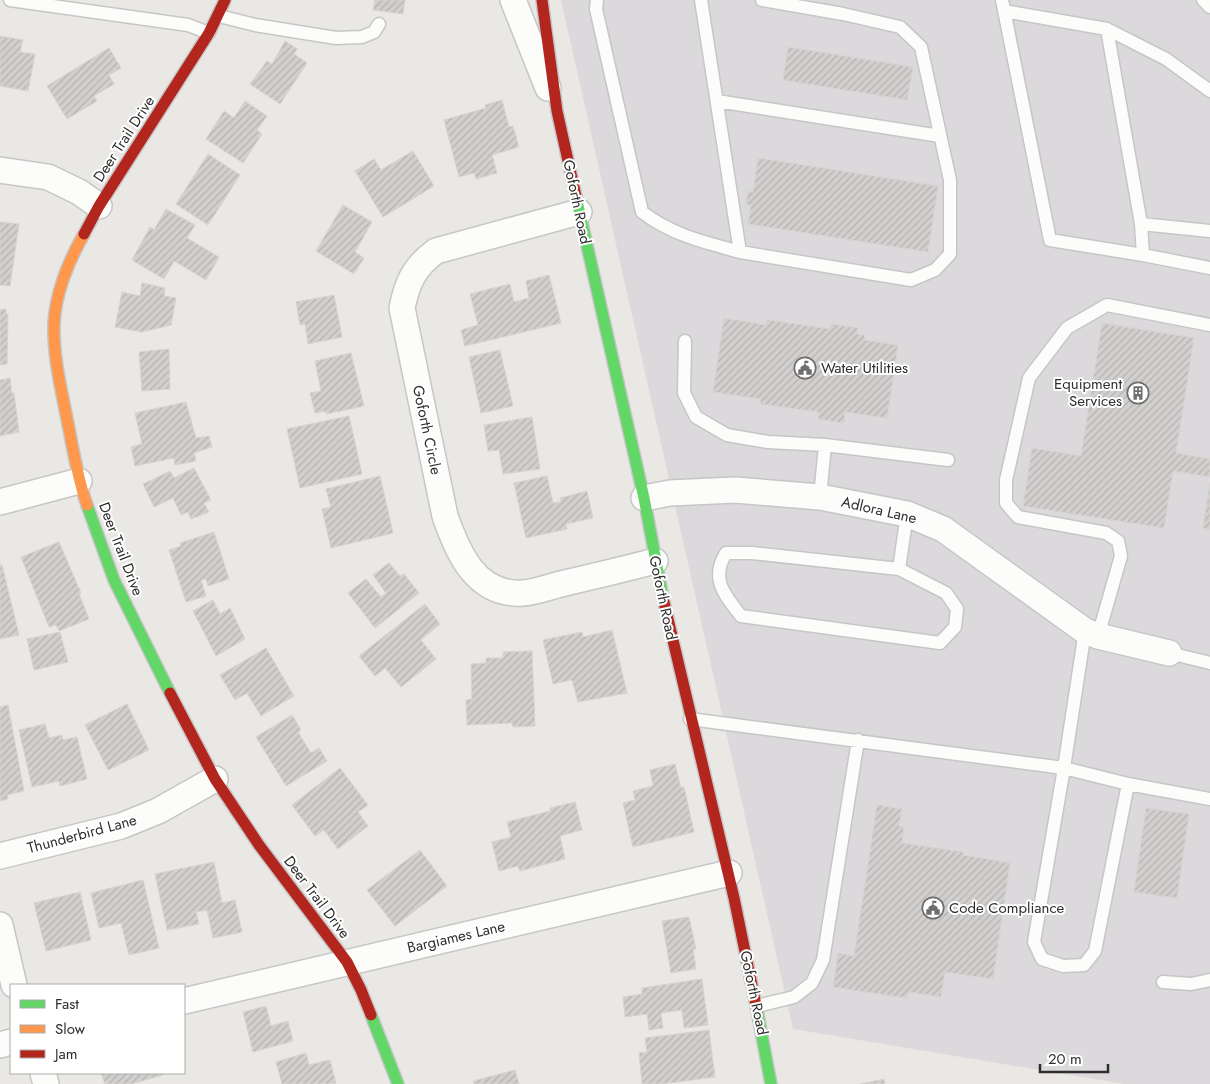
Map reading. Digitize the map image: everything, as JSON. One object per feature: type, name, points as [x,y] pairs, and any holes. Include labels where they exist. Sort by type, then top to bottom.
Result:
[{"type":"street","name":"Deer Trail Drive","points":[[225,0],[209,34],[99,206],[76,247],[60,290],[54,323],[56,362],[79,481],[114,580],[215,779],[259,845],[347,962],[361,990],[398,1084]]},
{"type":"street","name":"Goforth Road","points":[[513,0],[557,111]]},
{"type":"street","name":"Goforth Road","points":[[542,0],[557,111],[644,498],[655,561],[690,719],[729,873],[771,1084]]},
{"type":"street","points":[[0,170],[48,177],[79,192],[99,206]]},
{"type":"street","name":"Goforth Circle","points":[[579,212],[436,251],[426,258],[406,287],[402,308],[445,516],[455,546],[467,565],[478,576],[499,591],[524,593],[655,561]]},
{"type":"street","points":[[0,502],[79,481]]},
{"type":"street","name":"Adlora Lane","points":[[644,498],[670,493],[735,490],[820,497],[907,514],[944,529],[1092,634],[1169,653]]},
{"type":"street","name":"Thunderbird Lane","points":[[0,856],[121,826],[158,811],[215,779]]},
{"type":"street","name":"Bargiames Lane","points":[[185,1001],[729,873]]},
{"type":"street","points":[[0,925],[14,984]]},
{"type":"lane","points":[[10,0],[188,25],[209,34]]},
{"type":"lane","points":[[597,0],[596,9],[642,212],[656,223],[679,234],[740,252],[911,280],[935,270],[950,254],[950,180],[921,47],[900,27],[844,14],[762,0]]},
{"type":"lane","points":[[701,0],[740,252]]},
{"type":"lane","points":[[1203,0],[1210,7]]},
{"type":"lane","points":[[1210,91],[1166,59],[1108,29],[1003,5],[1050,240],[1210,268]]},
{"type":"lane","points":[[218,16],[255,25],[336,38],[362,37],[374,32],[379,24]]},
{"type":"lane","points":[[1108,29],[1141,224],[1144,255]]},
{"type":"lane","points":[[717,101],[940,136]]},
{"type":"lane","points":[[1141,224],[1210,231]]},
{"type":"lane","points":[[1128,784],[1095,951],[1084,965],[1063,966],[1042,959],[1034,942],[1064,768],[1092,634],[1121,556],[1118,541],[1106,533],[1018,517],[1006,503],[1006,480],[1029,378],[1067,328],[1107,305],[1210,325]]},
{"type":"lane","points":[[686,341],[684,393],[696,417],[728,435],[768,442],[825,445],[948,460]]},
{"type":"lane","points":[[820,497],[825,445]]},
{"type":"lane","points":[[899,569],[907,514]]},
{"type":"lane","points":[[726,553],[752,553],[899,569],[946,593],[957,609],[955,627],[940,643],[741,616],[726,596],[719,581],[720,563],[726,553]]},
{"type":"lane","points":[[1169,653],[1210,663]]},
{"type":"lane","points":[[690,719],[1064,768],[1128,784],[1210,799]]},
{"type":"lane","points":[[757,1006],[794,997],[812,983],[823,960],[858,740]]},
{"type":"lane","points":[[1163,982],[1191,984],[1210,980]]},
{"type":"shaded area","points":[[561,0],[1210,0],[1210,1084],[1124,1084],[793,1029]]},
{"type":"building","points":[[375,0],[405,0],[403,14],[373,10]]},
{"type":"building","points":[[0,36],[23,40],[20,52],[35,54],[28,91],[0,86]]},
{"type":"building","points":[[285,41],[297,49],[294,54],[307,63],[280,104],[250,84],[267,61],[272,64]]},
{"type":"building","points":[[788,47],[913,67],[907,100],[783,80]]},
{"type":"building","points":[[109,48],[121,68],[109,75],[114,84],[94,96],[97,101],[67,119],[47,86]]},
{"type":"building","points":[[502,100],[509,127],[513,126],[519,147],[492,155],[497,173],[476,179],[474,173],[459,177],[444,120],[486,108],[485,105]]},
{"type":"building","points":[[245,101],[267,116],[257,130],[262,134],[243,163],[206,139],[224,111],[234,118]]},
{"type":"building","points":[[413,151],[434,186],[383,217],[355,171],[374,159],[381,170]]},
{"type":"building","points":[[208,154],[240,175],[208,225],[176,204]]},
{"type":"building","points":[[758,158],[938,186],[928,252],[748,224],[751,205],[746,204],[748,191],[753,192]]},
{"type":"building","points":[[343,205],[372,222],[355,252],[364,258],[354,274],[316,251]]},
{"type":"building","points":[[166,209],[195,225],[187,238],[219,257],[206,280],[174,261],[164,279],[132,260],[150,227],[154,230]]},
{"type":"building","points":[[0,222],[19,224],[10,286],[0,285]]},
{"type":"building","points":[[549,275],[561,323],[465,346],[461,330],[478,325],[470,294],[510,284],[514,302],[529,298],[526,281]]},
{"type":"building","points":[[142,283],[165,288],[164,296],[176,298],[171,325],[142,332],[115,327],[122,292],[140,296]]},
{"type":"building","points":[[334,295],[342,337],[308,344],[305,324],[300,325],[296,302]]},
{"type":"building","points":[[6,309],[6,314],[8,314],[7,364],[0,365],[0,310]]},
{"type":"building","name":"Water Utilities","points":[[724,318],[766,325],[767,320],[831,329],[831,324],[858,328],[857,334],[865,335],[864,340],[898,345],[887,418],[845,412],[844,423],[818,419],[819,412],[760,404],[761,399],[713,392]]},
{"type":"building","name":"Equipment Services","points":[[1102,323],[1194,338],[1176,453],[1210,459],[1210,477],[1173,471],[1164,528],[1023,506],[1032,448],[1081,456]]},
{"type":"building","points":[[169,349],[170,389],[142,391],[139,352]]},
{"type":"building","points":[[500,350],[513,406],[481,413],[469,357]]},
{"type":"building","points":[[351,353],[364,406],[326,414],[325,411],[315,413],[310,393],[321,391],[315,361]]},
{"type":"building","points":[[10,378],[19,432],[0,436],[0,380]]},
{"type":"building","points":[[186,402],[196,438],[209,436],[212,447],[194,453],[196,461],[175,465],[174,458],[135,466],[131,447],[142,444],[135,413]]},
{"type":"building","points":[[349,416],[362,474],[300,488],[287,429]]},
{"type":"building","points":[[532,417],[540,469],[503,474],[499,450],[488,451],[484,425]]},
{"type":"building","points":[[194,468],[211,500],[204,503],[209,512],[191,519],[188,512],[181,515],[173,498],[154,507],[143,484],[170,471],[174,478]]},
{"type":"building","points":[[380,476],[393,533],[331,548],[322,509],[331,507],[326,489]]},
{"type":"building","points":[[547,476],[553,503],[561,502],[560,498],[587,491],[593,518],[566,524],[567,529],[526,538],[514,483]]},
{"type":"building","points":[[1210,482],[1210,530],[1203,528]]},
{"type":"building","points":[[214,532],[229,579],[208,586],[206,579],[201,580],[206,596],[186,602],[169,550],[181,546],[180,543]]},
{"type":"building","points":[[59,542],[81,593],[79,594],[89,619],[59,631],[56,625],[49,627],[21,557]]},
{"type":"building","points":[[389,563],[400,576],[404,574],[419,593],[375,628],[348,593],[366,579],[381,597],[386,593],[373,575]]},
{"type":"building","points":[[0,565],[2,565],[19,635],[0,639]]},
{"type":"building","points":[[213,600],[220,614],[230,608],[245,639],[216,656],[193,611]]},
{"type":"building","points":[[425,604],[440,624],[421,640],[436,659],[401,687],[385,668],[375,676],[359,656]]},
{"type":"building","points":[[612,630],[627,693],[578,702],[572,680],[553,684],[543,640],[582,632],[583,637]]},
{"type":"building","points":[[60,632],[68,662],[34,670],[27,639]]},
{"type":"building","points":[[266,648],[294,696],[261,716],[247,693],[235,700],[220,675]]},
{"type":"building","points":[[532,651],[535,726],[513,727],[512,723],[467,725],[466,700],[472,699],[471,664],[486,663],[486,658],[503,658],[503,652]]},
{"type":"building","points":[[127,704],[149,750],[108,770],[85,725]]},
{"type":"building","points":[[8,705],[24,791],[7,795],[8,799],[0,801],[0,707]]},
{"type":"building","points":[[292,715],[301,730],[298,732],[311,753],[319,748],[327,761],[286,786],[256,737]]},
{"type":"building","points":[[45,724],[49,738],[62,735],[63,740],[77,737],[87,779],[60,786],[59,781],[32,787],[19,730]]},
{"type":"building","points":[[675,764],[681,788],[684,787],[694,832],[633,847],[623,803],[635,800],[633,791],[653,786],[650,770]]},
{"type":"building","points":[[340,768],[368,805],[358,812],[368,826],[338,849],[324,830],[315,836],[292,805]]},
{"type":"building","points":[[575,802],[582,830],[560,836],[565,859],[520,871],[518,866],[499,871],[492,842],[511,837],[507,822],[550,811],[550,808]]},
{"type":"building","name":"Code Compliance","points":[[877,805],[902,809],[899,826],[904,827],[902,843],[963,852],[963,855],[1010,863],[993,979],[945,972],[941,997],[908,992],[907,998],[833,987],[838,953],[854,956]]},
{"type":"building","points":[[1146,808],[1189,814],[1177,898],[1134,892]]},
{"type":"building","points":[[420,850],[447,886],[395,926],[367,890]]},
{"type":"building","points":[[214,862],[222,903],[235,900],[242,932],[213,938],[207,910],[196,912],[199,924],[167,930],[155,874]]},
{"type":"building","points":[[143,880],[159,948],[129,955],[121,923],[99,928],[91,893]]},
{"type":"building","points":[[80,892],[91,940],[46,951],[34,903]]},
{"type":"building","points":[[689,917],[696,949],[693,949],[696,969],[671,973],[662,921]]},
{"type":"building","points":[[702,979],[708,1025],[684,1028],[682,1010],[661,1013],[663,1028],[649,1030],[647,1014],[625,1017],[623,997],[642,994],[642,988]]},
{"type":"building","points":[[266,1006],[271,1026],[288,1021],[293,1041],[253,1052],[243,1012]]},
{"type":"building","points":[[709,1030],[715,1077],[662,1084],[642,1084],[639,1053],[647,1052],[645,1038]]},
{"type":"building","points":[[306,1053],[309,1065],[330,1060],[336,1083],[282,1084],[276,1062]]},
{"type":"building","points":[[515,1070],[519,1084],[474,1084],[473,1081]]},
{"type":"building","points":[[101,1074],[163,1075],[131,1084],[105,1084]]},
{"type":"building","points":[[884,1079],[885,1084],[860,1084]]},
{"type":"traffic: fast","points":[[577,201],[644,498],[663,598]]},
{"type":"traffic: fast","points":[[87,505],[114,580],[170,693]]},
{"type":"traffic: fast","points":[[757,1010],[771,1084]]},
{"type":"traffic: fast","points":[[371,1015],[398,1084]]},
{"type":"traffic: slow","points":[[84,234],[68,266],[60,289],[55,313],[54,336],[60,384],[78,473],[87,505]]},
{"type":"traffic: jam","points":[[84,234],[99,206],[209,33],[225,0]]},
{"type":"traffic: jam","points":[[542,0],[557,111],[577,201]]},
{"type":"traffic: jam","points":[[663,598],[734,898],[757,1010]]},
{"type":"traffic: jam","points":[[170,693],[215,779],[259,845],[347,962],[371,1015]]},
{"type":"place","name":"Water Utilities","points":[[805,368]]},
{"type":"place","name":"Equipment Services","points":[[1138,393]]},
{"type":"place","name":"Code Compliance","points":[[933,908]]}]
